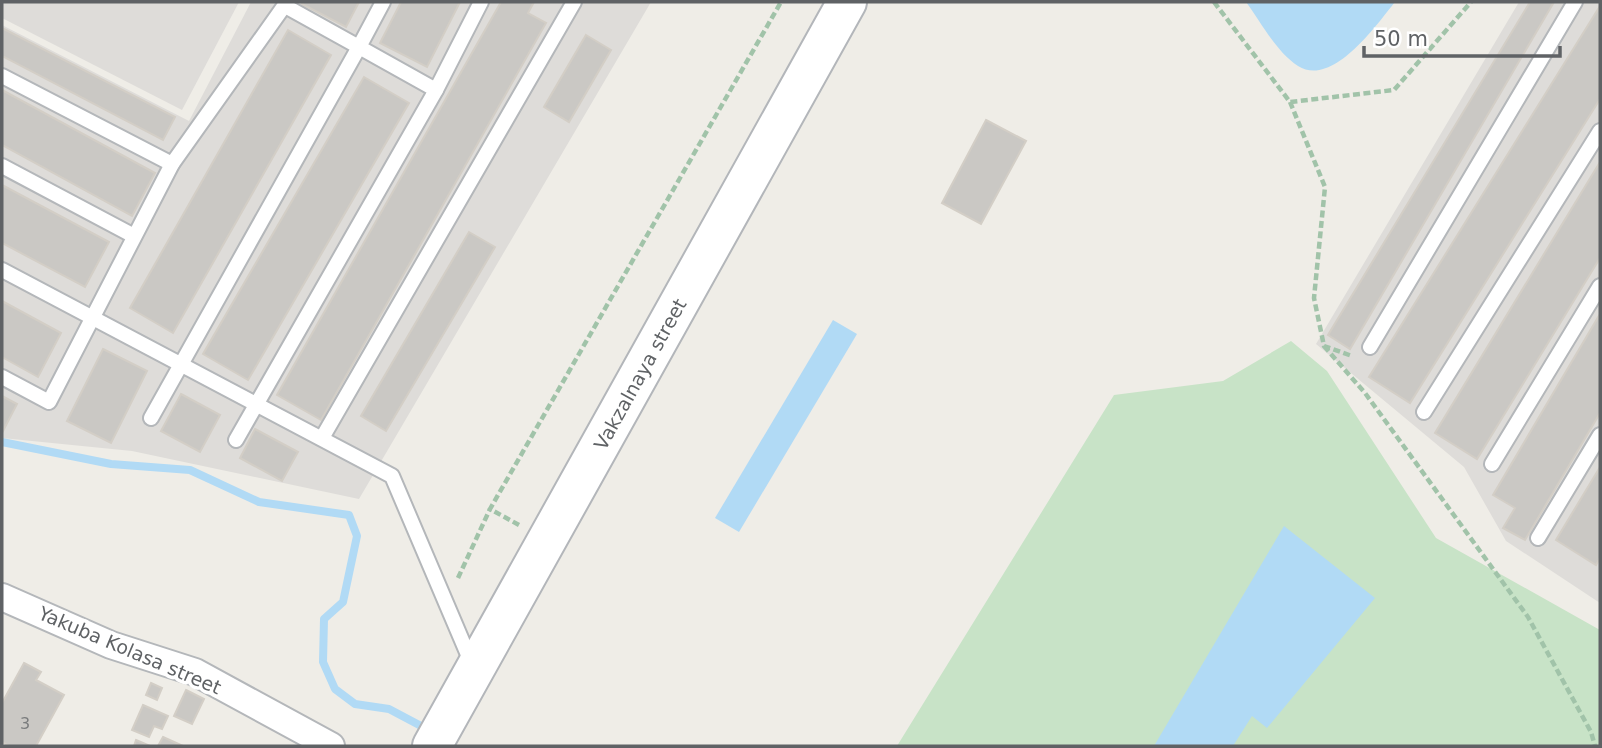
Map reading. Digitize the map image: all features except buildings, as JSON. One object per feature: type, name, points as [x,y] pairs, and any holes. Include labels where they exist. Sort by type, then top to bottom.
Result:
[{"type":"main road","name":"Vakzalnaya street","points":[[432,746],[847,2]]},
{"type":"street","name":"Yakuba Kolasa street","points":[[2,597],[111,645],[195,672],[331,746]]},
{"type":"lane","points":[[151,418],[383,2]]},
{"type":"lane","points":[[236,440],[436,90],[481,2]]},
{"type":"lane","points":[[322,438],[574,2]]},
{"type":"lane","points":[[1370,347],[1574,2]]},
{"type":"lane","points":[[2,377],[49,402],[172,163],[286,4],[436,90]]},
{"type":"lane","points":[[2,75],[172,163]]},
{"type":"lane","points":[[1424,412],[1600,131]]},
{"type":"lane","points":[[2,166],[134,236]]},
{"type":"lane","points":[[2,270],[392,476],[474,671]]},
{"type":"lane","points":[[1492,464],[1600,286]]},
{"type":"lane","points":[[1538,538],[1600,435]]},
{"type":"path","points":[[547,541],[490,509],[781,2]]},
{"type":"path","points":[[1214,2],[1290,102],[1325,187],[1314,298],[1324,346],[1365,393],[1528,617],[1591,732],[1595,746]]},
{"type":"path","points":[[1290,102],[1394,90],[1471,2]]},
{"type":"path","points":[[1324,346],[1361,359],[1370,347]]},
{"type":"shaded area","points":[[2,2],[239,2],[182,110],[2,18]]},
{"type":"shaded area","points":[[251,2],[651,2],[359,499],[132,451],[2,438],[2,25],[189,121]]},
{"type":"shaded area","points":[[1519,2],[1600,2],[1600,603],[1506,541],[1464,467],[1316,344]]},
{"type":"green space","points":[[1291,341],[1327,371],[1436,538],[1600,630],[1600,746],[897,746],[1114,395],[1223,381]]},
{"type":"water","points":[[1246,2],[1395,2],[1353,50],[1325,68],[1311,70],[1298,66],[1283,53]]},
{"type":"water","points":[[833,320],[857,334],[739,532],[715,518]]},
{"type":"water","points":[[1284,526],[1375,598],[1267,728],[1252,716],[1233,746],[1154,746]]},
{"type":"waterway","points":[[2,442],[111,464],[190,470],[259,502],[349,515],[357,536],[343,602],[324,619],[323,662],[335,689],[355,704],[389,709],[423,727]]}]
